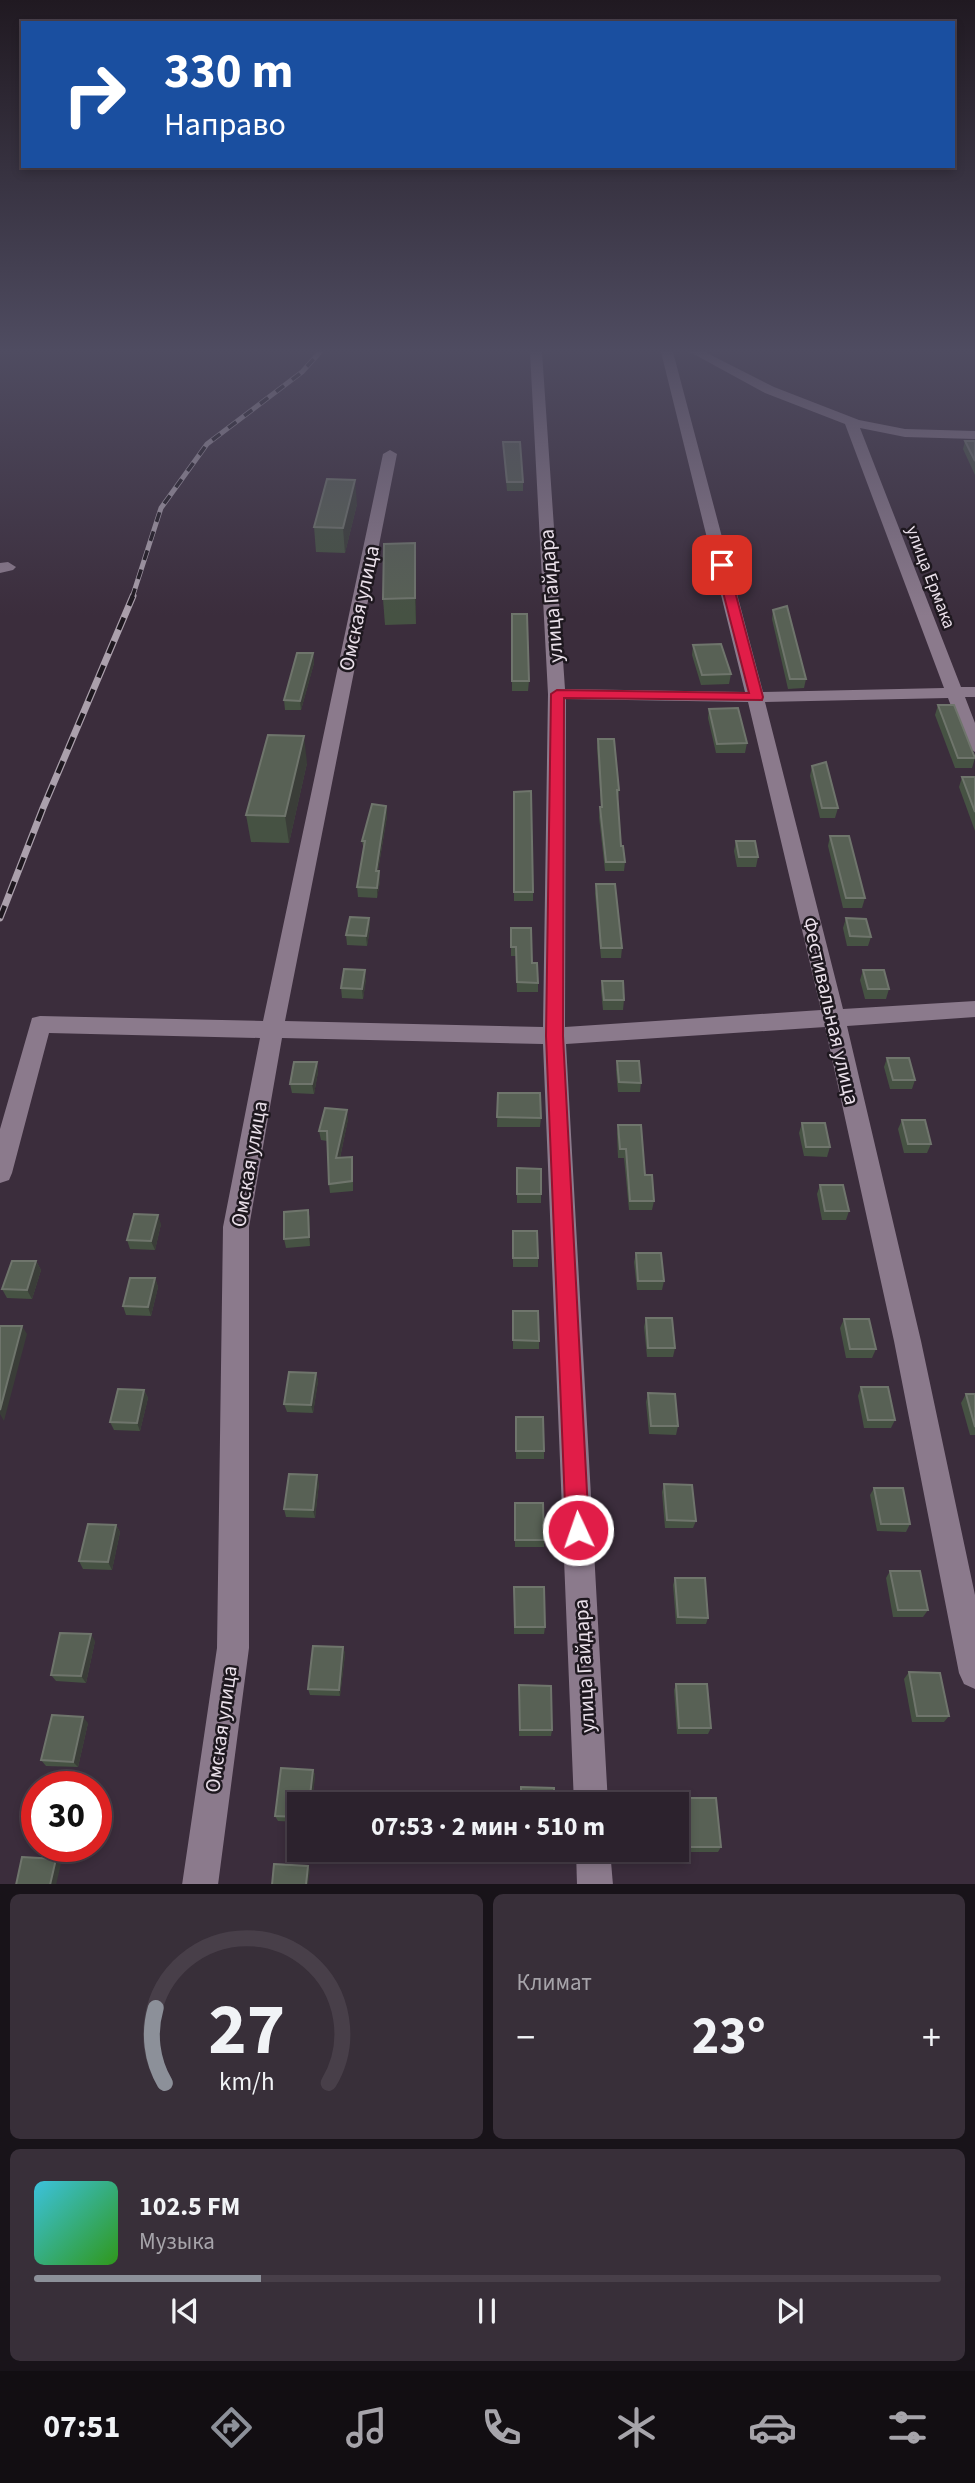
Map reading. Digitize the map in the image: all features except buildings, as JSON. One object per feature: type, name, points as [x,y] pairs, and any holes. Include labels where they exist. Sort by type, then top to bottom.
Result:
[{"type":"street","name":"улица Гайдара","points":[[541,440],[557,694],[554,1036],[590,1792]]},
{"type":"street","name":"Фестивальная улица","points":[[690,440],[757,697],[833,1018],[931,1442],[975,1673]]},
{"type":"street","name":"улица Ермака","points":[[858,440],[975,746]]},
{"type":"street","name":"Омская улица","points":[[200,1884],[233,1648],[236,1227],[272,1031],[390,454]]},
{"type":"street","points":[[557,694],[757,697],[975,692]]},
{"type":"street","points":[[0,1173],[40,1024],[554,1036],[975,1009]]},
{"type":"street","points":[[594,1862],[595,1884]]},
{"type":"railway","points":[[132,598],[161,508],[212,440]]},
{"type":"railway","points":[[0,918],[43,808],[133,596]]},
{"type":"route","points":[[578,1530],[554,1036],[557,694],[757,697],[722,565]]}]
